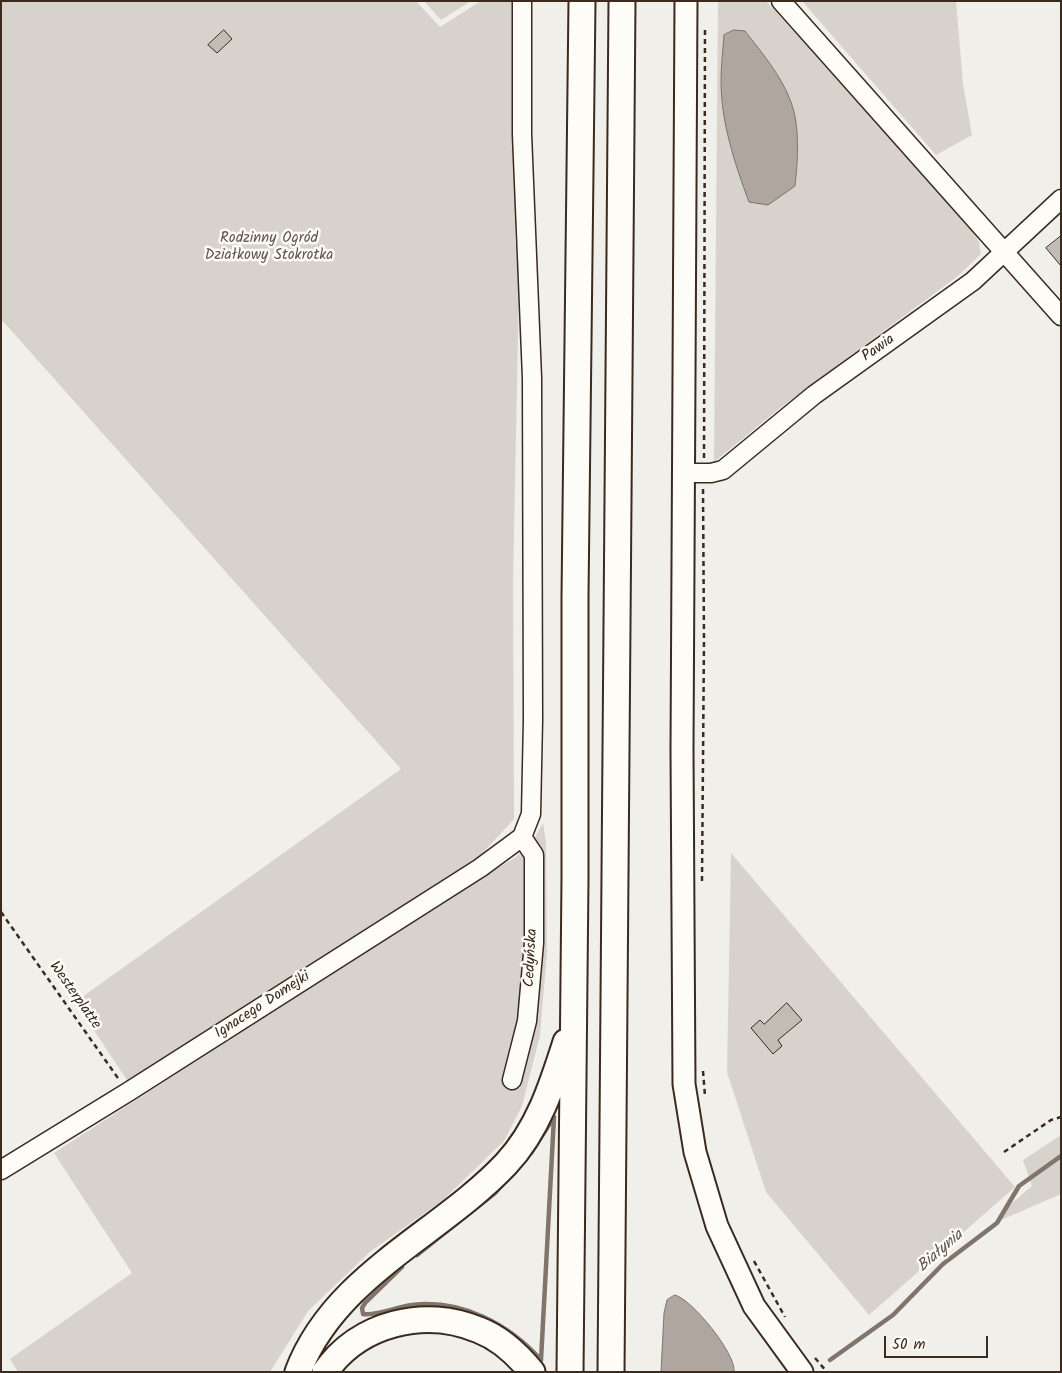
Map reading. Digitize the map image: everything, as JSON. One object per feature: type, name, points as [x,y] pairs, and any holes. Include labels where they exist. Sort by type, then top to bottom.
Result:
[{"type":"highway","points":[[570,1372],[575,596],[582,1]]},
{"type":"highway","points":[[610,1372],[622,1]]},
{"type":"highway","points":[[298,1372],[316,1339],[333,1314],[355,1290],[476,1191],[507,1163],[530,1134],[542,1112],[573,1021]]},
{"type":"highway","points":[[325,1372],[345,1350],[359,1339],[379,1328],[404,1321],[429,1319],[456,1322],[480,1330],[520,1358],[532,1372]]},
{"type":"main road","points":[[686,1],[694,473],[682,1045],[688,1117],[703,1184],[730,1257],[754,1306],[802,1372]]},
{"type":"street","points":[[522,1],[522,134],[532,378],[533,720],[532,814],[522,837]]},
{"type":"street","points":[[781,1],[1061,316]]},
{"type":"street","name":"Pawia","points":[[694,473],[722,470],[814,395],[972,281],[1061,199]]},
{"type":"street","name":"Cedyńska","points":[[512,1080],[527,1021],[534,943],[534,855],[522,837]]},
{"type":"street","name":"Ignacego Domejki","points":[[1,1170],[128,1092],[480,868],[522,837]]},
{"type":"path","points":[[702,885],[694,473],[705,21]]},
{"type":"path","name":"Westerplatte","points":[[1,912],[128,1092]]},
{"type":"path","points":[[703,1070],[705,1096]]},
{"type":"path","points":[[1004,1152],[1051,1120],[1061,1117]]},
{"type":"path","points":[[753,1258],[790,1324]]},
{"type":"path","points":[[810,1352],[827,1372]]},
{"type":"green space","name":"Rodzinny Ogród Działkowy Stokrotka","points":[[1,1],[416,1],[440,27],[481,1],[515,1],[515,235],[519,286],[513,581],[514,819],[479,857],[129,1083],[75,1002],[401,769],[1,319]]},
{"type":"green space","points":[[424,1],[471,1],[441,20]]},
{"type":"green space","points":[[718,1],[766,1],[970,227],[979,242],[981,254],[958,276],[780,408],[714,462]]},
{"type":"green space","points":[[802,1],[956,1],[963,84],[972,135],[936,155]]},
{"type":"green space","points":[[543,823],[546,844],[547,953],[540,1035],[522,1106],[504,1141],[442,1201],[371,1251],[308,1311],[270,1372],[18,1372],[10,1359],[132,1273],[54,1153],[491,871],[509,862],[528,847]]},
{"type":"green space","points":[[731,853],[1015,1187],[869,1315],[766,1192],[727,1072]]},
{"type":"green space","points":[[1061,1135],[1061,1194],[1001,1220],[1011,1204],[1032,1186],[1023,1160]]},
{"type":"shaded area","points":[[734,30],[745,31],[777,73],[791,102],[796,121],[798,143],[795,186],[768,205],[749,202],[726,128],[721,81],[722,58],[724,35]]},
{"type":"shaded area","points":[[675,1295],[692,1306],[712,1329],[728,1353],[734,1372],[661,1372],[664,1313],[667,1300]]},
{"type":"building","points":[[224,30],[232,39],[217,53],[208,45]]},
{"type":"building","points":[[1061,236],[1061,266],[1046,248]]},
{"type":"building","points":[[787,1003],[802,1020],[778,1040],[782,1046],[773,1054],[751,1028],[760,1020],[764,1024]]},
{"type":"waterway","points":[[531,1153],[554,1117],[541,1360]]},
{"type":"waterway","name":"Białynia","points":[[830,1360],[893,1315],[943,1264],[997,1223],[1019,1186],[1061,1156]]},
{"type":"waterway","points":[[417,1255],[495,1193],[509,1177]]},
{"type":"waterway","points":[[402,1267],[365,1303],[362,1308],[363,1314],[375,1314],[412,1305],[430,1304],[466,1310],[499,1325],[514,1335],[541,1360]]}]
